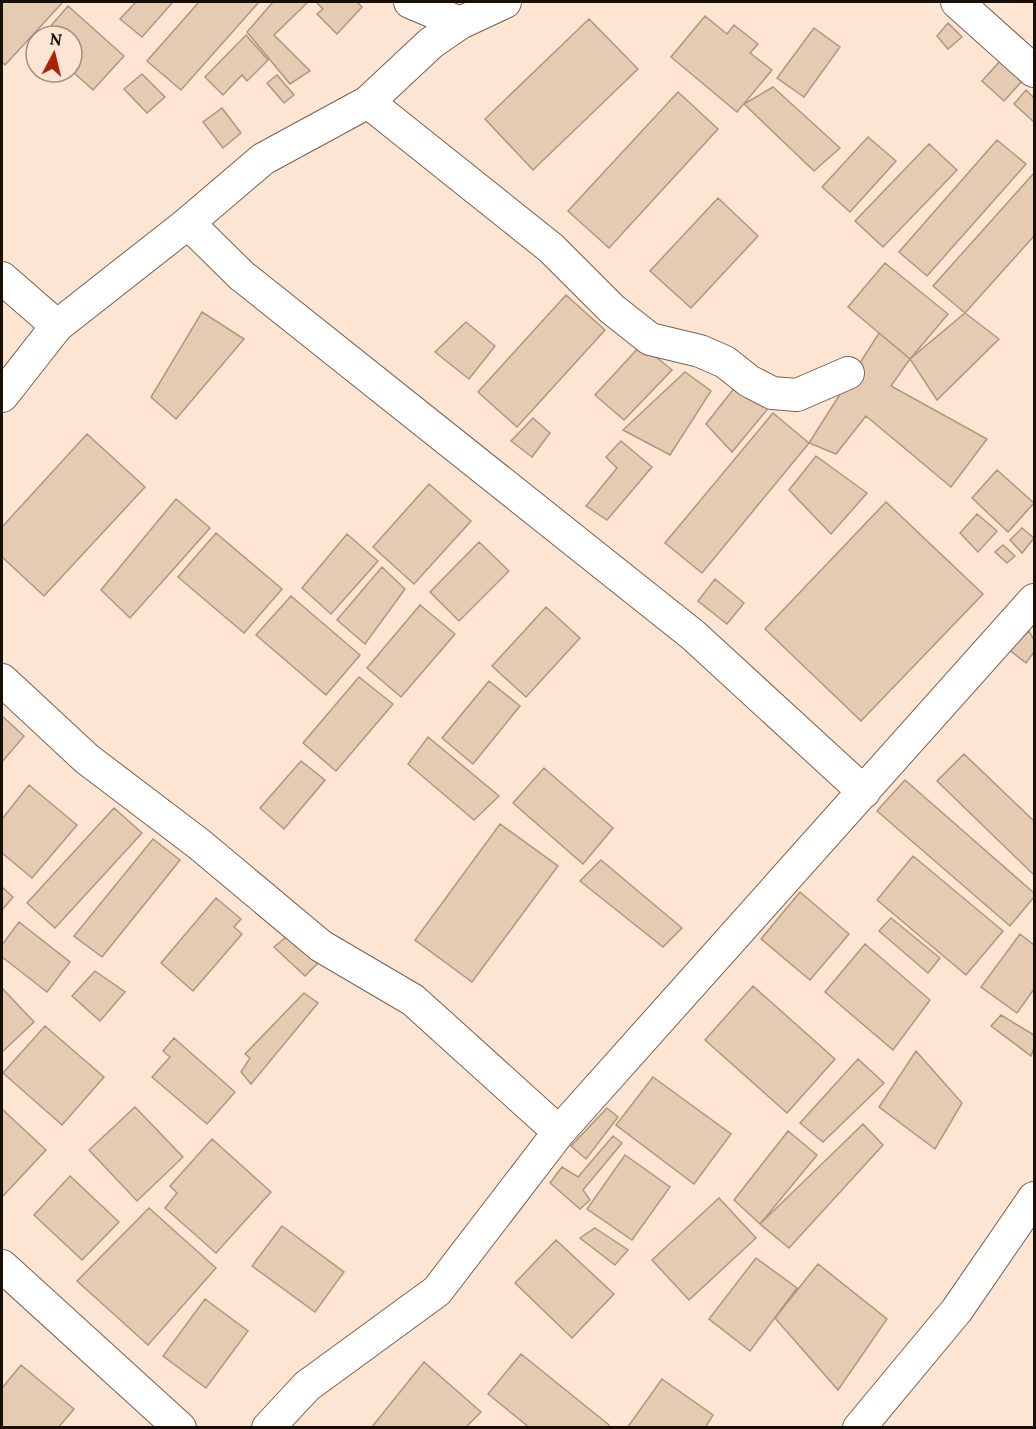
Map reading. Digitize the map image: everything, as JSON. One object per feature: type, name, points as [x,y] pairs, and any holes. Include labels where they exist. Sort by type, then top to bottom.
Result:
[{"type":"street","points":[[410,2],[460,23]]},
{"type":"street","points":[[2,396],[57,326],[188,223],[263,159],[368,102],[431,43],[460,23],[505,2]]},
{"type":"street","points":[[957,2],[1035,71]]},
{"type":"street","points":[[368,102],[550,248],[612,309],[650,339],[700,351],[725,362],[749,381],[772,393],[797,395],[848,373]]},
{"type":"street","points":[[188,223],[251,283],[693,635],[864,792]]},
{"type":"street","points":[[2,278],[57,326]]},
{"type":"street","points":[[268,1428],[307,1386],[437,1291],[560,1132],[1035,600]]},
{"type":"street","points":[[2,681],[87,759],[199,844],[321,946],[412,1000],[560,1132]]},
{"type":"street","points":[[859,1428],[957,1310],[1035,1198]]},
{"type":"street","points":[[2,1266],[180,1428]]},
{"type":"building","points":[[63,2],[43,24],[24,24],[24,44],[5,65],[2,62],[2,3]]},
{"type":"building","points":[[136,2],[173,2],[142,37],[120,19]]},
{"type":"building","points":[[199,2],[259,2],[181,90],[147,61]]},
{"type":"building","points":[[273,2],[308,2],[274,35],[310,71],[290,84],[247,32]]},
{"type":"building","points":[[316,2],[357,2],[362,7],[337,34],[317,14],[323,9]]},
{"type":"building","points":[[68,6],[124,56],[93,90],[84,82],[84,24],[52,24]]},
{"type":"building","points":[[705,16],[727,34],[734,25],[758,44],[750,53],[772,70],[737,112],[671,57]]},
{"type":"building","points":[[589,19],[638,69],[533,170],[485,119]]},
{"type":"building","points":[[948,23],[962,37],[948,49],[937,36]]},
{"type":"building","points":[[814,28],[840,47],[804,97],[777,78]]},
{"type":"building","points":[[246,35],[268,60],[247,81],[242,75],[223,95],[205,77]]},
{"type":"building","points":[[1000,61],[1023,80],[1004,101],[982,81]]},
{"type":"building","points":[[142,74],[165,97],[147,113],[124,89]]},
{"type":"building","points":[[277,75],[294,95],[284,103],[267,83]]},
{"type":"building","points":[[773,87],[840,148],[814,171],[744,104]]},
{"type":"building","points":[[1026,90],[1034,98],[1034,122],[1014,104]]},
{"type":"building","points":[[678,92],[718,129],[609,248],[568,211]]},
{"type":"building","points":[[222,108],[241,133],[223,148],[203,122]]},
{"type":"building","points":[[868,137],[896,161],[850,212],[822,187]]},
{"type":"building","points":[[997,140],[1026,164],[927,276],[899,252]]},
{"type":"building","points":[[929,144],[957,170],[883,247],[855,221]]},
{"type":"building","points":[[1034,173],[1034,236],[965,313],[933,286]]},
{"type":"building","points":[[718,198],[758,236],[691,308],[650,271]]},
{"type":"building","points":[[885,263],[948,314],[910,359],[848,307]]},
{"type":"building","points":[[566,295],[605,330],[517,427],[478,392]]},
{"type":"building","points":[[202,312],[244,339],[176,419],[151,397]]},
{"type":"building","points":[[965,313],[999,339],[937,400],[910,359]]},
{"type":"building","points":[[466,322],[495,346],[469,379],[435,352]]},
{"type":"building","points":[[879,333],[910,359],[891,386],[987,439],[951,487],[866,416],[836,454],[809,443]]},
{"type":"building","points":[[641,345],[672,370],[624,420],[595,395]]},
{"type":"building","points":[[685,372],[711,391],[670,455],[623,430]]},
{"type":"building","points":[[739,382],[771,405],[732,452],[706,424]]},
{"type":"building","points":[[773,413],[809,443],[702,573],[665,543]]},
{"type":"building","points":[[533,418],[550,433],[532,457],[511,441]]},
{"type":"building","points":[[87,434],[145,487],[44,596],[2,557],[2,527]]},
{"type":"building","points":[[621,441],[652,467],[607,520],[586,506],[617,468],[606,457]]},
{"type":"building","points":[[816,456],[867,493],[831,534],[789,490]]},
{"type":"building","points":[[997,470],[1034,503],[1008,532],[972,498]]},
{"type":"building","points":[[429,484],[471,521],[414,584],[373,547]]},
{"type":"building","points":[[176,499],[210,528],[130,618],[101,590]]},
{"type":"building","points":[[886,502],[983,594],[861,721],[765,629]]},
{"type":"building","points":[[977,514],[997,531],[978,552],[960,533]]},
{"type":"building","points":[[1022,528],[1034,538],[1022,553],[1010,540]]},
{"type":"building","points":[[216,533],[282,589],[244,633],[178,577]]},
{"type":"building","points":[[347,534],[378,561],[331,614],[302,588]]},
{"type":"building","points":[[479,542],[509,571],[459,621],[430,592]]},
{"type":"building","points":[[1003,545],[1015,556],[1007,563],[995,552]]},
{"type":"building","points":[[382,567],[405,589],[365,644],[337,620]]},
{"type":"building","points":[[715,579],[744,603],[727,624],[698,601]]},
{"type":"building","points":[[291,596],[360,655],[326,695],[256,635]]},
{"type":"building","points":[[420,605],[455,634],[401,697],[367,668]]},
{"type":"building","points":[[546,607],[580,638],[526,697],[492,666]]},
{"type":"building","points":[[1029,631],[1034,640],[1034,652],[1026,663],[1008,649]]},
{"type":"building","points":[[359,677],[393,704],[336,771],[303,743]]},
{"type":"building","points":[[489,681],[520,706],[473,764],[442,738]]},
{"type":"building","points":[[2,716],[24,736],[2,762]]},
{"type":"building","points":[[428,737],[499,796],[474,820],[408,764]]},
{"type":"building","points":[[964,754],[1034,821],[1034,875],[937,781]]},
{"type":"building","points":[[301,761],[325,780],[284,829],[260,808]]},
{"type":"building","points":[[544,768],[613,828],[583,864],[513,803]]},
{"type":"building","points":[[905,780],[1034,893],[1034,897],[1010,926],[877,811]]},
{"type":"building","points":[[29,785],[77,825],[32,878],[2,853],[2,819]]},
{"type":"building","points":[[114,808],[142,833],[55,928],[27,903]]},
{"type":"building","points":[[500,824],[558,866],[472,982],[415,940]]},
{"type":"building","points":[[153,839],[180,860],[102,957],[74,936]]},
{"type":"building","points":[[913,856],[1003,931],[966,975],[877,900]]},
{"type":"building","points":[[601,860],[682,928],[663,947],[580,881]]},
{"type":"building","points":[[2,887],[13,897],[2,910]]},
{"type":"building","points":[[800,892],[849,934],[810,980],[761,939]]},
{"type":"building","points":[[216,898],[241,919],[234,927],[242,934],[193,991],[161,963]]},
{"type":"building","points":[[891,918],[940,958],[928,973],[879,931]]},
{"type":"building","points":[[19,922],[70,962],[47,992],[2,957],[2,945]]},
{"type":"building","points":[[291,933],[321,960],[305,976],[274,947]]},
{"type":"building","points":[[1020,934],[1034,945],[1034,989],[1017,1013],[981,987]]},
{"type":"building","points":[[865,944],[930,1000],[893,1050],[825,992]]},
{"type":"building","points":[[95,971],[125,992],[100,1021],[72,996]]},
{"type":"building","points":[[753,986],[835,1059],[787,1113],[705,1040]]},
{"type":"building","points":[[2,988],[34,1022],[2,1052]]},
{"type":"building","points":[[304,993],[318,1003],[251,1084],[241,1072],[250,1058],[245,1054]]},
{"type":"building","points":[[1001,1015],[1034,1035],[1034,1048],[1031,1056],[991,1026]]},
{"type":"building","points":[[45,1026],[104,1077],[62,1125],[3,1073]]},
{"type":"building","points":[[174,1038],[235,1092],[207,1124],[152,1077],[170,1057],[163,1051]]},
{"type":"building","points":[[916,1051],[962,1103],[935,1149],[879,1107]]},
{"type":"building","points":[[858,1059],[884,1083],[823,1142],[800,1123]]},
{"type":"building","points":[[653,1077],[731,1134],[694,1184],[616,1125]]},
{"type":"building","points":[[135,1107],[183,1157],[137,1201],[89,1150]]},
{"type":"building","points":[[607,1108],[618,1117],[586,1159],[571,1146]]},
{"type":"building","points":[[2,1109],[46,1150],[2,1197]]},
{"type":"building","points":[[863,1124],[883,1145],[789,1248],[760,1224]]},
{"type":"building","points":[[788,1131],[817,1155],[760,1224],[734,1200]]},
{"type":"building","points":[[613,1136],[622,1143],[583,1190],[590,1200],[580,1209],[550,1183],[562,1167],[578,1177]]},
{"type":"building","points":[[212,1139],[271,1192],[216,1253],[165,1208],[177,1193],[170,1186]]},
{"type":"building","points":[[625,1155],[670,1187],[632,1240],[587,1209]]},
{"type":"building","points":[[70,1176],[119,1222],[82,1260],[34,1215]]},
{"type":"building","points":[[719,1198],[756,1238],[689,1300],[652,1260]]},
{"type":"building","points":[[149,1208],[216,1268],[148,1345],[77,1281]]},
{"type":"building","points":[[282,1226],[344,1272],[315,1312],[252,1266]]},
{"type":"building","points":[[595,1228],[628,1250],[615,1265],[580,1238]]},
{"type":"building","points":[[556,1240],[614,1294],[572,1338],[515,1283]]},
{"type":"building","points":[[756,1258],[797,1288],[750,1351],[709,1319]]},
{"type":"building","points":[[818,1264],[887,1319],[838,1390],[775,1318]]},
{"type":"building","points":[[205,1299],[248,1331],[206,1388],[163,1356]]},
{"type":"building","points":[[521,1354],[609,1425],[608,1428],[530,1428],[488,1394]]},
{"type":"building","points":[[424,1362],[481,1412],[465,1428],[371,1428]]},
{"type":"building","points":[[21,1365],[74,1409],[58,1428],[2,1428],[2,1388]]},
{"type":"building","points":[[662,1379],[713,1415],[705,1428],[627,1428]]}]
